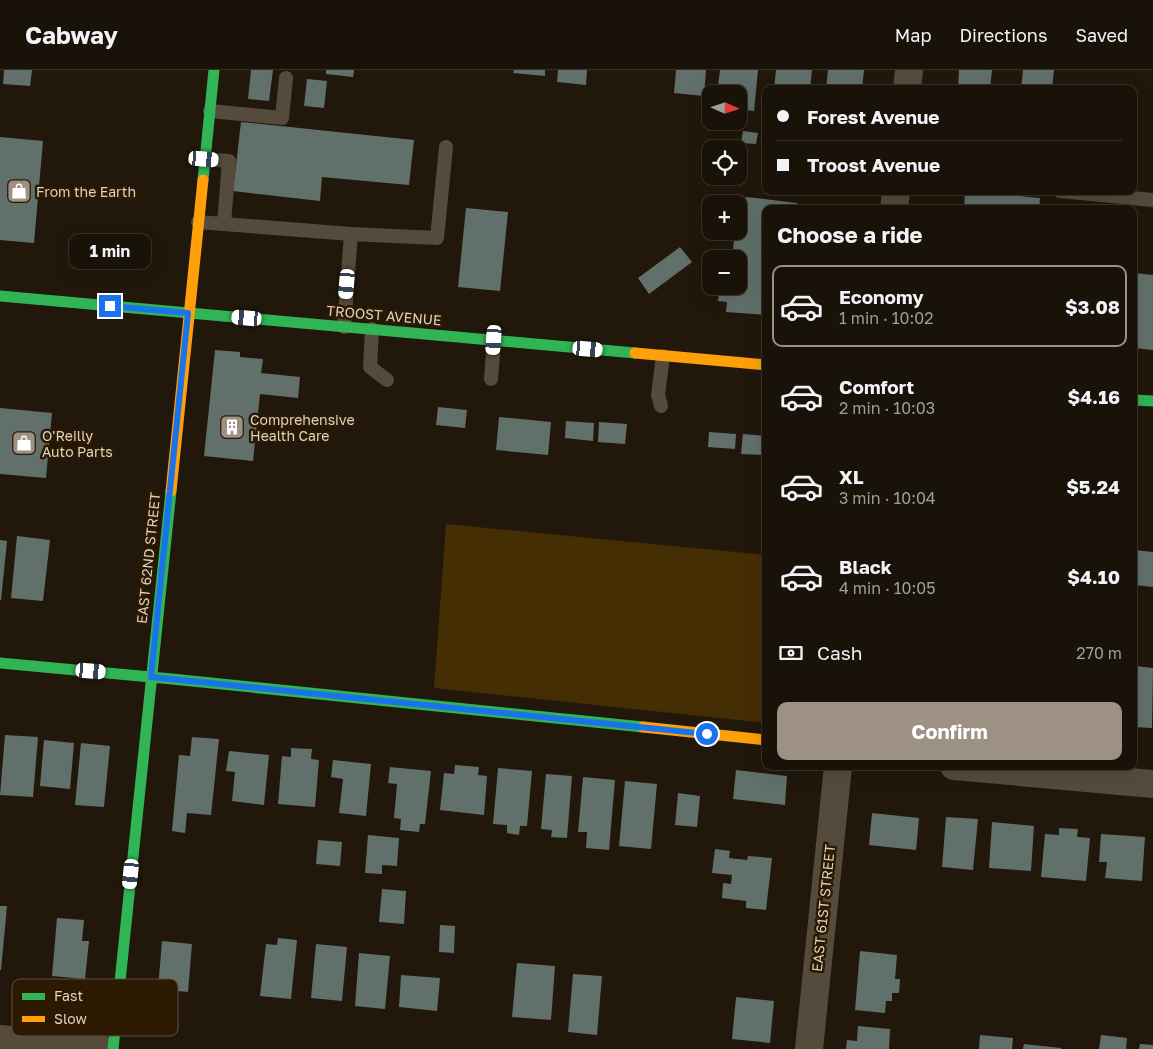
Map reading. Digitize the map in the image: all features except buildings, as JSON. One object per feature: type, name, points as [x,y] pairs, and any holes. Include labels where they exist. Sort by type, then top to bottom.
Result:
[{"type":"street","name":"EAST 62ND STREET","points":[[121,979],[214,70]]},
{"type":"street","points":[[907,85],[909,70]]},
{"type":"street","name":"TROOST AVENUE","points":[[0,296],[762,365]]},
{"type":"street","points":[[1137,400],[1153,401]]},
{"type":"street","points":[[0,663],[762,740]]},
{"type":"street","name":"EAST 61ST STREET","points":[[809,1049],[838,770]]},
{"type":"street","points":[[998,770],[1153,784]]},
{"type":"street","name":"EAST 62ND STREET","points":[[114,1049],[115,1036]]},
{"type":"street","points":[[0,1040],[100,1049]]},
{"type":"lane","points":[[210,111],[282,118],[286,78]]},
{"type":"lane","points":[[198,222],[351,234],[437,238],[446,147]]},
{"type":"lane","points":[[204,159],[229,161],[224,224]]},
{"type":"lane","points":[[1101,195],[1153,200]]},
{"type":"lane","points":[[344,327],[351,234]]},
{"type":"lane","points":[[372,330],[370,367],[388,380]]},
{"type":"lane","points":[[491,379],[494,340]]},
{"type":"lane","points":[[661,406],[658,395],[663,356]]},
{"type":"shaded area","points":[[446,524],[762,555],[762,723],[434,688]]},
{"type":"traffic: fast","points":[[203,180],[214,70]]},
{"type":"traffic: fast","points":[[0,296],[635,353]]},
{"type":"traffic: fast","points":[[1137,400],[1153,401]]},
{"type":"traffic: fast","points":[[120,979],[171,491]]},
{"type":"traffic: fast","points":[[0,663],[643,727]]},
{"type":"traffic: fast","points":[[113,1049],[114,1036]]},
{"type":"traffic: slow","points":[[171,491],[203,180]]},
{"type":"traffic: slow","points":[[635,353],[762,365]]},
{"type":"traffic: slow","points":[[643,727],[762,740]]},
{"type":"place","name":"From the Earth","points":[[19,191]]},
{"type":"place","name":"Comprehensive Health Care","points":[[232,427]]},
{"type":"place","name":"O'Reilly Auto Parts","points":[[24,443]]},
{"type":"route","points":[[110,306],[188,313],[151,677],[707,734]]}]
